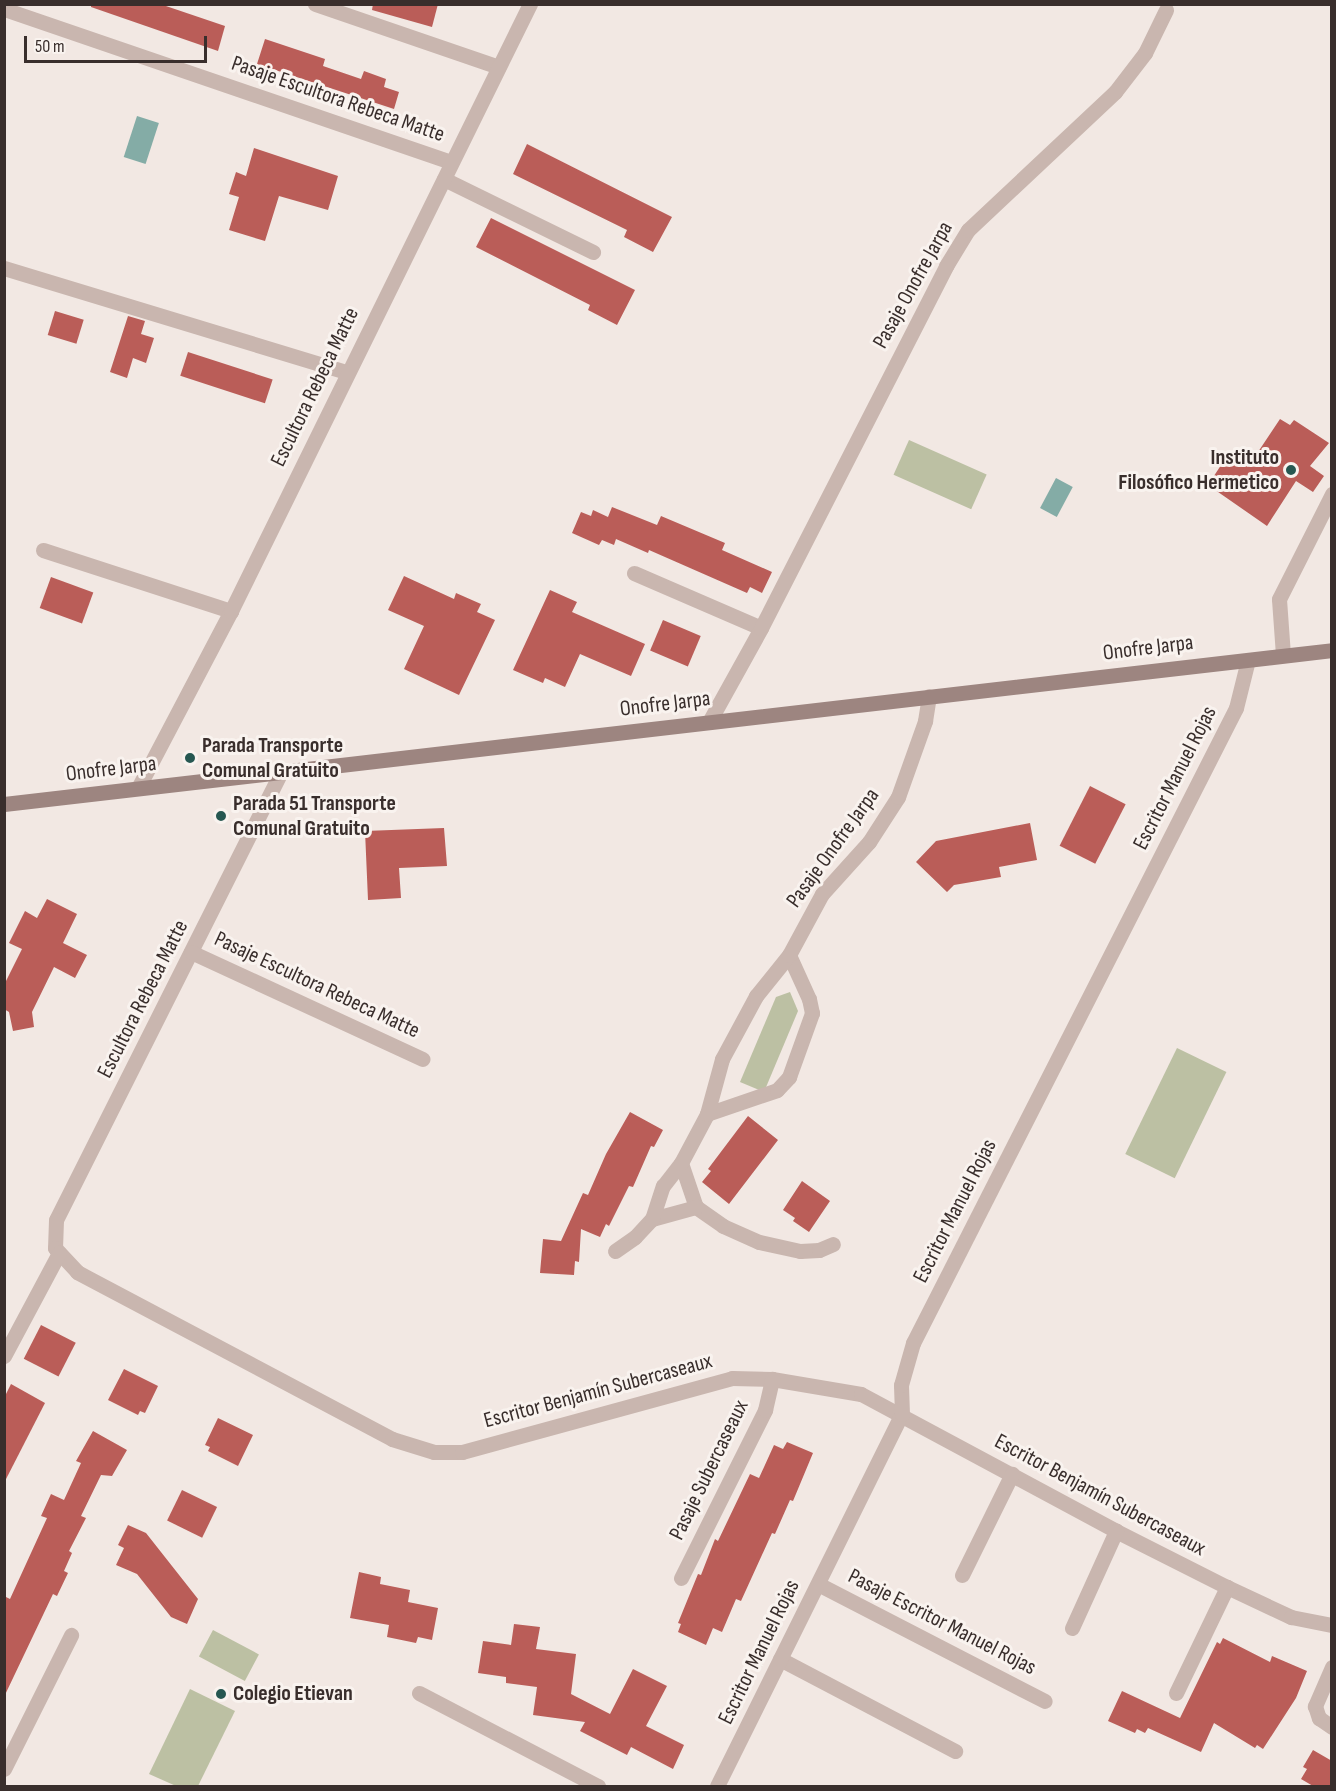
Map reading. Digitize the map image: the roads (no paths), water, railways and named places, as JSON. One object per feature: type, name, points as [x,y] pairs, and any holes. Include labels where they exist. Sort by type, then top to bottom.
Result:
[{"type":"street","points":[[315,4],[499,67]]},
{"type":"street","name":"Escultora Rebeca Matte","points":[[138,788],[231,611],[499,67],[524,6]]},
{"type":"street","name":"Pasaje Escultora Rebeca Matte","points":[[4,9],[452,162]]},
{"type":"street","name":"Pasaje Onofre Jarpa","points":[[709,722],[761,628],[946,266],[968,230],[1115,92],[1145,53],[1167,10]]},
{"type":"street","name":"Pasaje Escultora Rebeca Matte","points":[[444,179],[593,252]]},
{"type":"street","points":[[4,268],[347,372]]},
{"type":"street","points":[[1283,655],[1280,599],[1332,494]]},
{"type":"street","points":[[43,550],[231,611]]},
{"type":"street","points":[[634,573],[761,628]]},
{"type":"street","name":"Onofre Jarpa","points":[[4,804],[1332,650]]},
{"type":"street","name":"Escritor Manuel Rojas","points":[[717,1786],[902,1414],[901,1385],[913,1343],[1236,708],[1248,660]]},
{"type":"street","name":"Pasaje Onofre Jarpa","points":[[615,1251],[635,1237],[652,1219],[663,1186],[681,1163],[707,1114],[722,1059],[756,996],[789,955],[822,894],[869,842],[898,797],[925,721],[929,696]]},
{"type":"street","name":"Escultora Rebeca Matte","points":[[57,1250],[56,1220],[281,772]]},
{"type":"street","name":"Pasaje Escultora Rebeca Matte","points":[[191,952],[423,1059]]},
{"type":"street","points":[[707,1114],[777,1090],[789,1077],[812,1013],[809,999],[789,955]]},
{"type":"street","points":[[681,1163],[696,1207],[723,1226],[759,1242],[800,1251],[819,1250],[833,1244]]},
{"type":"street","name":"Pasaje Onofre Jarpa","points":[[652,1219],[696,1207]]},
{"type":"street","points":[[4,1356],[57,1250]]},
{"type":"street","name":"Escritor Benjamín Subercaseaux","points":[[57,1250],[77,1272],[133,1304],[392,1439],[434,1452],[462,1452],[718,1380],[772,1379],[861,1394],[1116,1531],[1227,1587],[1291,1617],[1332,1625]]},
{"type":"street","name":"Pasaje Subercaseaux","points":[[681,1578],[765,1410],[772,1379]]},
{"type":"street","points":[[962,1575],[1012,1474]]},
{"type":"street","points":[[1072,1629],[1116,1531]]},
{"type":"street","name":"Pasaje Escritor Manuel Rojas","points":[[818,1584],[1045,1701]]},
{"type":"street","points":[[1176,1693],[1227,1587]]},
{"type":"street","points":[[4,1769],[71,1635]]},
{"type":"street","points":[[780,1659],[955,1751]]},
{"type":"street","points":[[1332,1667],[1315,1707],[1319,1718],[1332,1727]]},
{"type":"street","points":[[419,1694],[598,1786]]},
{"type":"water","points":[[137,116],[159,123],[146,164],[124,157]]},
{"type":"water","points":[[1056,478],[1073,487],[1057,517],[1040,508]]},
{"type":"place","name":"Instituto Filosófico Hermetico","points":[[1291,470]]},
{"type":"place","name":"Parada Transporte Comunal Gratuito","points":[[190,758]]},
{"type":"place","name":"Parada 51 Transporte Comunal Gratuito","points":[[221,816]]},
{"type":"place","name":"Colegio Etievan","points":[[221,1694]]}]
